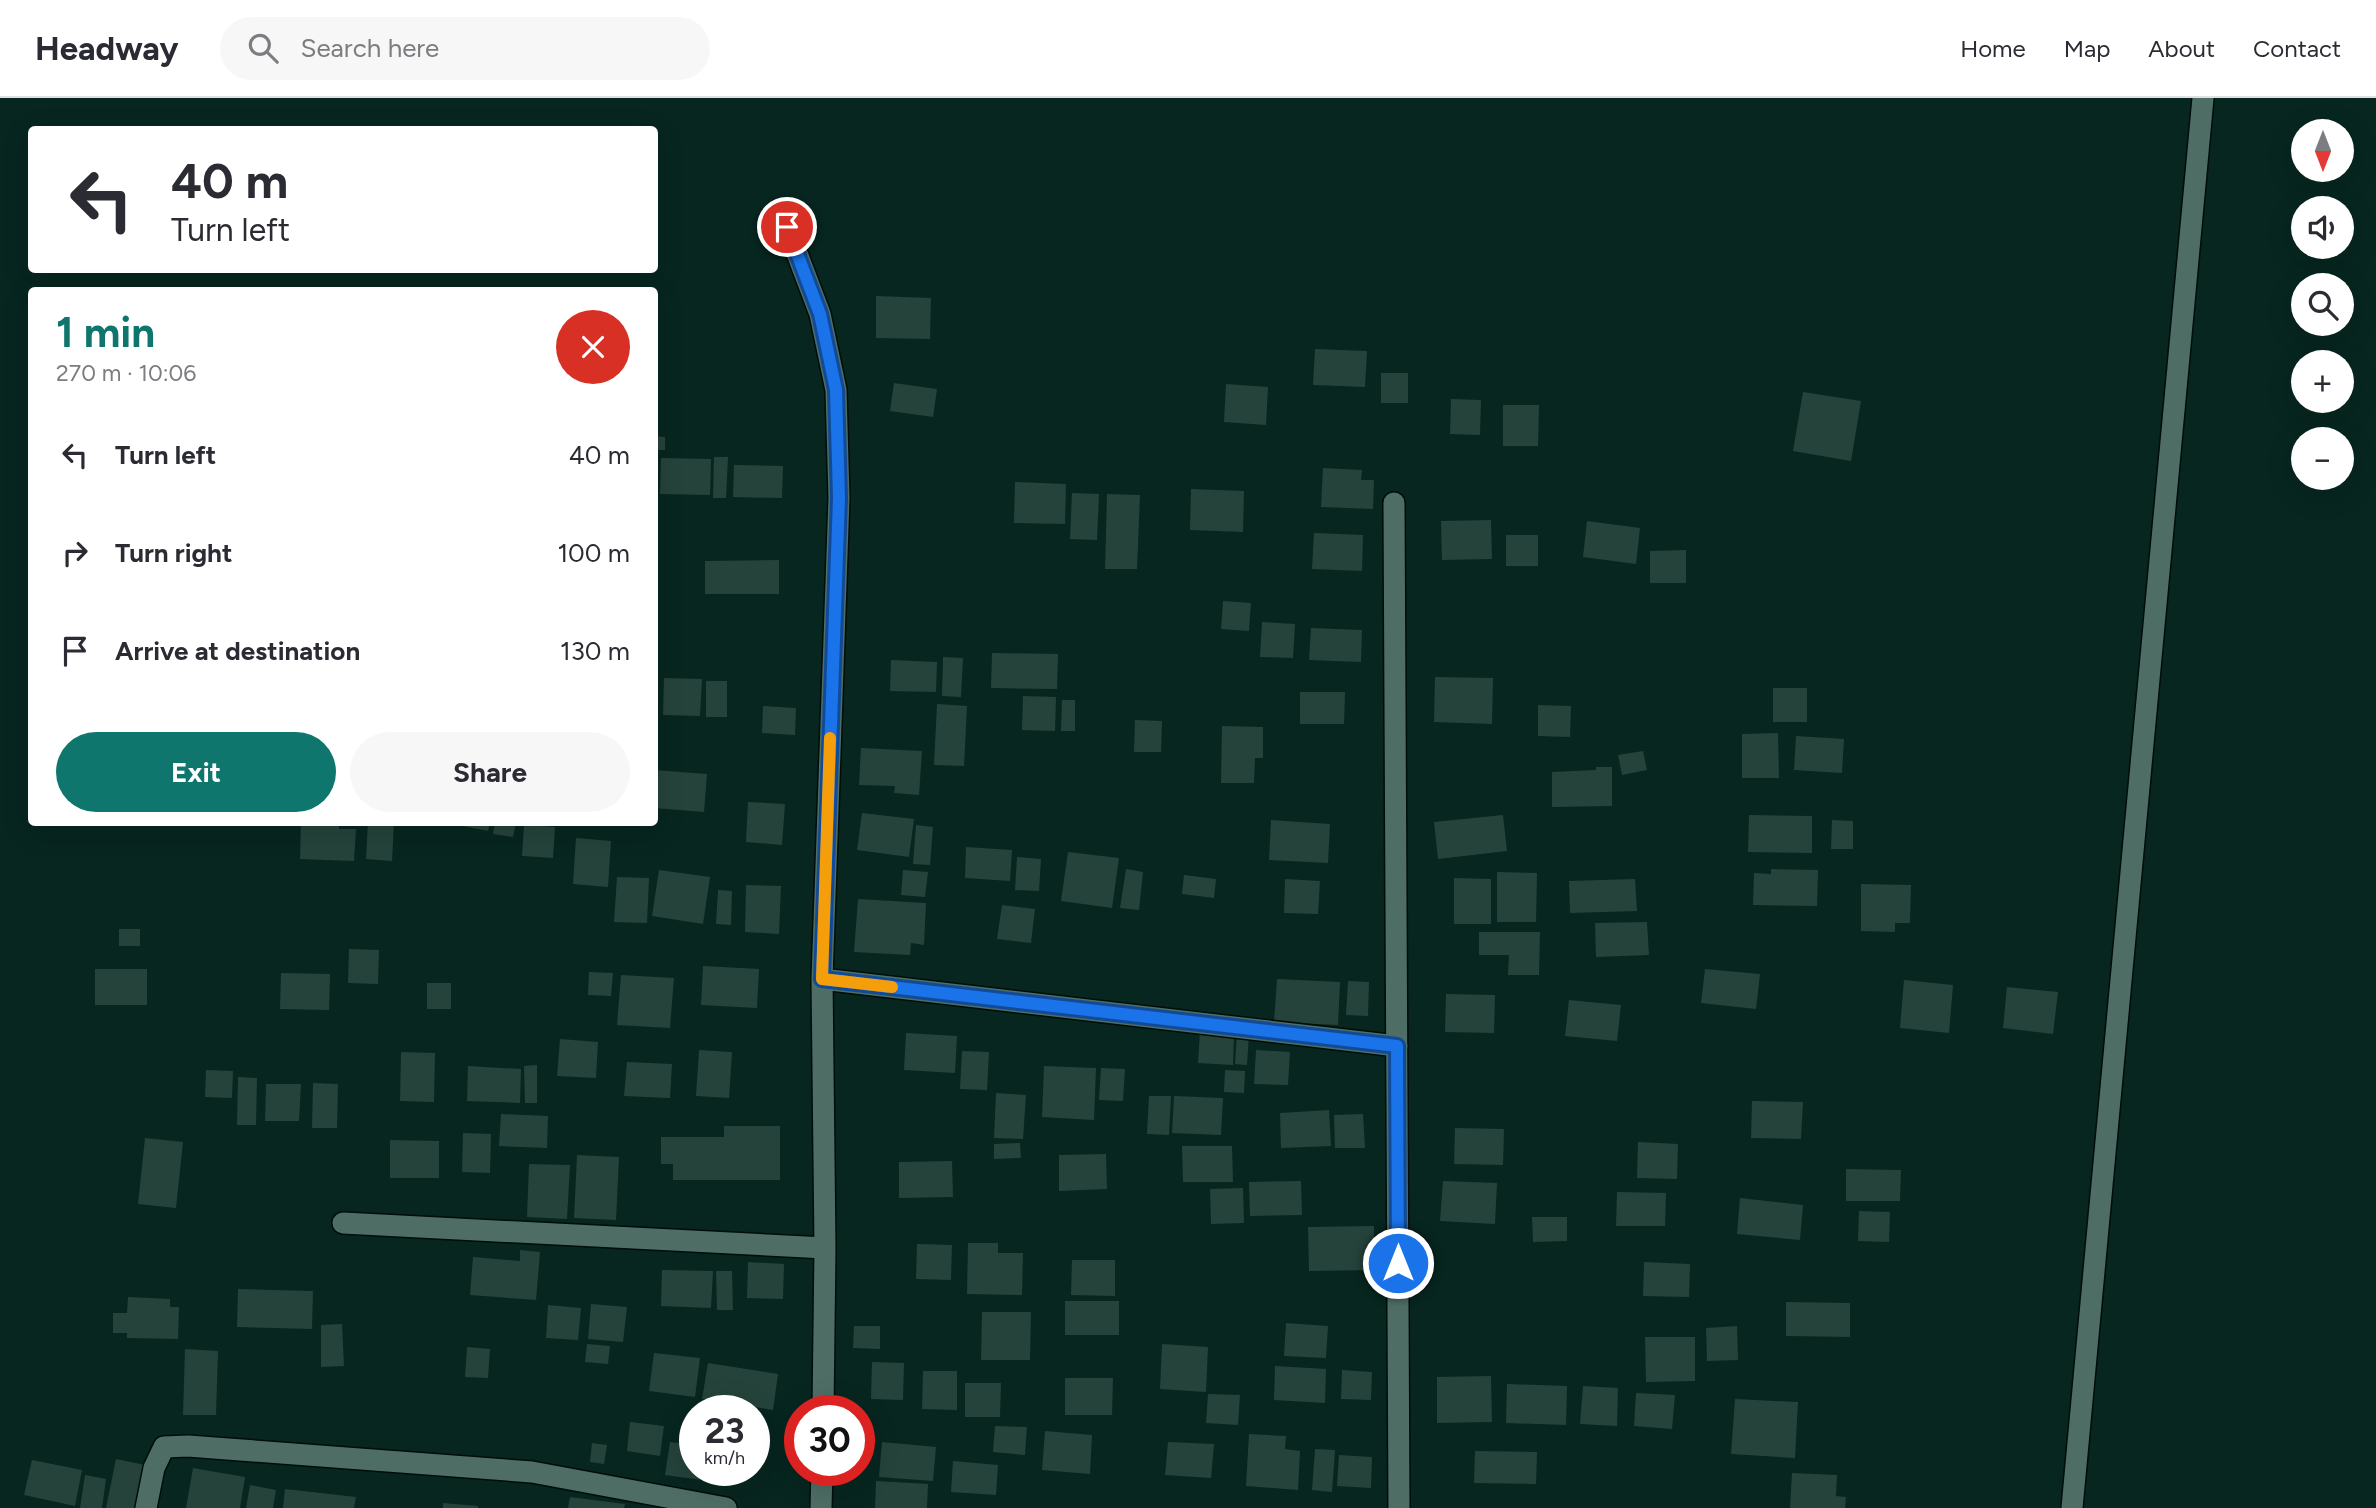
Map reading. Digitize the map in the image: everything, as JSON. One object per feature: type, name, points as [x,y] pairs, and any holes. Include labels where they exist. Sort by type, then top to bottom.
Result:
[{"type":"street","points":[[2072,1508],[2203,98]]},
{"type":"street","points":[[787,227],[820,314],[836,390],[839,498],[822,979],[825,1248],[823,1395]]},
{"type":"street","points":[[1394,503],[1399,1508]]},
{"type":"street","points":[[822,979],[1397,1046]]},
{"type":"street","points":[[343,1223],[825,1248]]},
{"type":"street","points":[[146,1508],[154,1468],[164,1447],[188,1446],[532,1472],[726,1508]]},
{"type":"street","points":[[821,1508],[822,1486]]},
{"type":"building","points":[[876,296],[931,298],[930,339],[876,338]]},
{"type":"building","points":[[1315,349],[1367,351],[1365,387],[1313,385]]},
{"type":"building","points":[[1381,373],[1408,373],[1408,403],[1381,403]]},
{"type":"building","points":[[894,383],[937,389],[933,417],[890,411]]},
{"type":"building","points":[[1226,384],[1268,387],[1266,425],[1224,422]]},
{"type":"building","points":[[1803,392],[1861,401],[1851,461],[1793,451]]},
{"type":"building","points":[[1451,399],[1481,400],[1480,435],[1450,434]]},
{"type":"building","points":[[1503,405],[1539,405],[1538,446],[1503,446]]},
{"type":"building","points":[[658,436],[665,437],[665,450],[658,450]]},
{"type":"building","points":[[714,457],[728,457],[726,498],[713,498]]},
{"type":"building","points":[[661,458],[711,459],[710,495],[660,494]]},
{"type":"building","points":[[734,465],[783,466],[782,498],[733,497]]},
{"type":"building","points":[[1323,468],[1362,470],[1361,480],[1374,480],[1373,509],[1321,507]]},
{"type":"building","points":[[1015,482],[1066,484],[1065,524],[1014,523]]},
{"type":"building","points":[[1191,489],[1244,491],[1243,532],[1190,530]]},
{"type":"building","points":[[1072,493],[1099,494],[1097,540],[1070,539]]},
{"type":"building","points":[[1107,494],[1140,495],[1137,569],[1105,569]]},
{"type":"building","points":[[1491,520],[1492,559],[1442,560],[1441,521]]},
{"type":"building","points":[[1587,521],[1640,528],[1636,564],[1583,557]]},
{"type":"building","points":[[1314,533],[1363,535],[1362,571],[1312,569]]},
{"type":"building","points":[[1506,535],[1538,535],[1538,566],[1506,566]]},
{"type":"building","points":[[1686,550],[1686,583],[1650,583],[1650,551]]},
{"type":"building","points":[[779,560],[779,594],[705,594],[705,561]]},
{"type":"building","points":[[1223,601],[1251,603],[1249,631],[1221,629]]},
{"type":"building","points":[[1262,622],[1295,624],[1293,658],[1260,657]]},
{"type":"building","points":[[1311,628],[1362,630],[1361,662],[1309,660]]},
{"type":"building","points":[[992,653],[1058,654],[1057,689],[991,688]]},
{"type":"building","points":[[943,657],[963,658],[961,697],[942,696]]},
{"type":"building","points":[[891,660],[937,662],[936,692],[890,691]]},
{"type":"building","points":[[1435,677],[1493,678],[1492,724],[1434,722]]},
{"type":"building","points":[[664,678],[702,679],[700,716],[663,715]]},
{"type":"building","points":[[706,681],[727,681],[727,717],[706,717]]},
{"type":"building","points":[[1773,688],[1807,688],[1807,722],[1773,722]]},
{"type":"building","points":[[1300,692],[1345,692],[1344,724],[1300,724]]},
{"type":"building","points":[[1023,696],[1056,697],[1055,731],[1022,730]]},
{"type":"building","points":[[1062,700],[1075,700],[1075,731],[1061,731]]},
{"type":"building","points":[[937,704],[967,706],[964,766],[934,765]]},
{"type":"building","points":[[1538,705],[1571,706],[1570,737],[1538,736]]},
{"type":"building","points":[[763,706],[796,708],[795,735],[762,733]]},
{"type":"building","points":[[1135,720],[1162,721],[1161,752],[1134,752]]},
{"type":"building","points":[[1222,726],[1263,727],[1263,758],[1255,758],[1254,783],[1221,783]]},
{"type":"building","points":[[1778,733],[1779,778],[1742,778],[1742,734]]},
{"type":"building","points":[[1796,736],[1844,739],[1842,773],[1794,770]]},
{"type":"building","points":[[861,748],[922,751],[919,795],[894,793],[895,786],[859,785]]},
{"type":"building","points":[[1643,751],[1647,770],[1622,775],[1618,755]]},
{"type":"building","points":[[1596,767],[1612,767],[1612,806],[1552,807],[1552,772],[1596,770]]},
{"type":"building","points":[[658,770],[707,774],[704,812],[658,808]]},
{"type":"building","points":[[748,802],[785,804],[782,845],[746,842]]},
{"type":"building","points":[[862,813],[914,819],[909,857],[857,850]]},
{"type":"building","points":[[1503,815],[1507,851],[1438,859],[1434,822]]},
{"type":"building","points":[[1749,815],[1812,816],[1812,853],[1748,852]]},
{"type":"building","points":[[1271,820],[1330,824],[1328,863],[1269,860]]},
{"type":"building","points":[[1832,820],[1853,821],[1853,849],[1831,849]]},
{"type":"building","points":[[916,825],[933,827],[930,865],[913,864]]},
{"type":"building","points":[[301,826],[356,829],[354,861],[300,859]]},
{"type":"building","points":[[368,826],[394,826],[392,861],[366,859]]},
{"type":"building","points":[[462,826],[489,826],[488,831]]},
{"type":"building","points":[[494,826],[515,826],[513,837],[493,834]]},
{"type":"building","points":[[524,826],[555,827],[553,858],[522,856]]},
{"type":"building","points":[[576,838],[611,841],[608,887],[573,884]]},
{"type":"building","points":[[966,847],[1012,850],[1010,881],[965,878]]},
{"type":"building","points":[[1068,852],[1119,858],[1112,908],[1061,901]]},
{"type":"building","points":[[1017,857],[1041,859],[1039,891],[1015,890]]},
{"type":"building","points":[[1126,869],[1143,872],[1139,910],[1120,908]]},
{"type":"building","points":[[1771,869],[1818,870],[1817,906],[1753,905],[1754,873],[1771,874]]},
{"type":"building","points":[[659,870],[710,877],[703,924],[652,916]]},
{"type":"building","points":[[903,870],[928,872],[925,897],[901,895]]},
{"type":"building","points":[[1497,872],[1537,873],[1536,922],[1497,922]]},
{"type":"building","points":[[1184,875],[1216,879],[1214,898],[1182,894]]},
{"type":"building","points":[[617,877],[649,878],[647,923],[614,922]]},
{"type":"building","points":[[1454,878],[1491,879],[1491,924],[1454,924]]},
{"type":"building","points":[[1285,879],[1320,881],[1318,914],[1284,913]]},
{"type":"building","points":[[1635,879],[1637,911],[1570,913],[1569,881]]},
{"type":"building","points":[[1861,884],[1911,885],[1910,923],[1895,923],[1895,932],[1861,931]]},
{"type":"building","points":[[746,885],[781,886],[779,934],[745,932]]},
{"type":"building","points":[[718,890],[732,891],[731,925],[716,924]]},
{"type":"building","points":[[858,899],[926,903],[924,945],[911,943],[910,955],[854,952]]},
{"type":"building","points":[[1002,905],[1035,909],[1031,943],[997,939]]},
{"type":"building","points":[[1647,922],[1649,955],[1596,957],[1595,923]]},
{"type":"building","points":[[119,929],[140,929],[140,946],[119,946]]},
{"type":"building","points":[[1479,932],[1540,932],[1539,975],[1508,975],[1509,955],[1479,955]]},
{"type":"building","points":[[349,949],[379,950],[378,984],[348,983]]},
{"type":"building","points":[[703,966],[759,969],[757,1008],[701,1005]]},
{"type":"building","points":[[95,969],[147,969],[147,1005],[95,1005]]},
{"type":"building","points":[[1705,969],[1760,974],[1756,1009],[1701,1003]]},
{"type":"building","points":[[589,972],[613,973],[611,996],[588,995]]},
{"type":"building","points":[[281,973],[330,974],[329,1010],[280,1009]]},
{"type":"building","points":[[621,975],[674,978],[670,1028],[617,1025]]},
{"type":"building","points":[[1277,979],[1340,982],[1338,1025],[1274,1022]]},
{"type":"building","points":[[1904,980],[1953,985],[1949,1033],[1900,1028]]},
{"type":"building","points":[[1348,981],[1369,982],[1368,1016],[1346,1015]]},
{"type":"building","points":[[427,983],[451,983],[451,1009],[427,1009]]},
{"type":"building","points":[[2007,987],[2058,992],[2053,1034],[2003,1028]]},
{"type":"building","points":[[1446,994],[1495,995],[1494,1033],[1445,1032]]},
{"type":"building","points":[[1569,1000],[1621,1005],[1617,1041],[1565,1036]]},
{"type":"building","points":[[1200,1031],[1234,1032],[1233,1065],[1198,1063]]},
{"type":"building","points":[[906,1033],[957,1036],[955,1073],[904,1070]]},
{"type":"building","points":[[1237,1034],[1249,1034],[1247,1065],[1235,1064]]},
{"type":"building","points":[[560,1039],[598,1042],[596,1078],[557,1076]]},
{"type":"building","points":[[699,1050],[732,1052],[729,1098],[696,1096]]},
{"type":"building","points":[[1256,1050],[1290,1052],[1288,1085],[1254,1084]]},
{"type":"building","points":[[962,1051],[989,1052],[987,1090],[960,1089]]},
{"type":"building","points":[[401,1052],[435,1053],[434,1102],[400,1101]]},
{"type":"building","points":[[627,1062],[672,1064],[670,1098],[624,1096]]},
{"type":"building","points":[[537,1065],[537,1103],[525,1103],[524,1066]]},
{"type":"building","points":[[468,1066],[521,1069],[520,1103],[467,1101]]},
{"type":"building","points":[[1044,1066],[1096,1068],[1094,1120],[1042,1117]]},
{"type":"building","points":[[1101,1068],[1125,1069],[1123,1101],[1099,1100]]},
{"type":"building","points":[[206,1070],[233,1071],[232,1098],[205,1097]]},
{"type":"building","points":[[1225,1070],[1245,1071],[1244,1093],[1224,1092]]},
{"type":"building","points":[[238,1077],[257,1078],[256,1125],[237,1125]]},
{"type":"building","points":[[313,1083],[338,1084],[337,1128],[312,1128]]},
{"type":"building","points":[[266,1084],[301,1084],[299,1121],[265,1121]]},
{"type":"building","points":[[996,1093],[1026,1095],[1023,1139],[994,1138]]},
{"type":"building","points":[[1149,1096],[1171,1096],[1169,1135],[1147,1134]]},
{"type":"building","points":[[1174,1096],[1223,1098],[1221,1135],[1172,1133]]},
{"type":"building","points":[[1752,1101],[1803,1102],[1801,1139],[1751,1138]]},
{"type":"building","points":[[1329,1110],[1331,1146],[1281,1148],[1280,1113]]},
{"type":"building","points":[[501,1114],[548,1116],[547,1148],[499,1146]]},
{"type":"building","points":[[1363,1114],[1365,1148],[1335,1148],[1334,1115]]},
{"type":"building","points":[[724,1126],[780,1126],[780,1180],[673,1180],[673,1164],[661,1164],[661,1137],[724,1137]]},
{"type":"building","points":[[1455,1128],[1504,1129],[1503,1165],[1454,1164]]},
{"type":"building","points":[[463,1133],[491,1134],[490,1173],[462,1172]]},
{"type":"building","points":[[145,1138],[183,1142],[176,1208],[138,1204]]},
{"type":"building","points":[[390,1140],[439,1141],[439,1178],[390,1178]]},
{"type":"building","points":[[1638,1142],[1678,1144],[1677,1179],[1637,1178]]},
{"type":"building","points":[[1020,1143],[1021,1158],[994,1159],[994,1144]]},
{"type":"building","points":[[1182,1146],[1232,1146],[1233,1182],[1183,1182]]},
{"type":"building","points":[[1106,1154],[1107,1189],[1059,1191],[1059,1155]]},
{"type":"building","points":[[577,1155],[619,1157],[616,1220],[574,1218]]},
{"type":"building","points":[[952,1161],[953,1197],[899,1198],[899,1162]]},
{"type":"building","points":[[529,1164],[570,1165],[567,1219],[527,1217]]},
{"type":"building","points":[[1846,1169],[1901,1170],[1900,1201],[1846,1201]]},
{"type":"building","points":[[1301,1181],[1302,1215],[1250,1216],[1249,1182]]},
{"type":"building","points":[[1443,1181],[1497,1183],[1495,1224],[1440,1221]]},
{"type":"building","points":[[1243,1188],[1244,1223],[1211,1224],[1210,1189]]},
{"type":"building","points":[[1617,1192],[1666,1193],[1665,1226],[1616,1226]]},
{"type":"building","points":[[1740,1198],[1803,1205],[1800,1240],[1737,1234]]},
{"type":"building","points":[[1859,1211],[1890,1212],[1889,1242],[1858,1241]]},
{"type":"building","points":[[1532,1217],[1567,1217],[1567,1241],[1533,1242]]},
{"type":"building","points":[[1374,1226],[1374,1270],[1309,1271],[1308,1227]]},
{"type":"building","points":[[968,1243],[998,1243],[998,1253],[1023,1253],[1022,1295],[967,1294]]},
{"type":"building","points":[[917,1244],[952,1245],[951,1280],[916,1279]]},
{"type":"building","points":[[520,1250],[540,1252],[536,1300],[470,1295],[473,1257],[520,1261]]},
{"type":"building","points":[[1072,1260],[1115,1260],[1115,1296],[1071,1295]]},
{"type":"building","points":[[748,1262],[784,1264],[783,1299],[747,1298]]},
{"type":"building","points":[[1644,1262],[1690,1264],[1689,1297],[1643,1296]]},
{"type":"building","points":[[662,1270],[713,1271],[711,1308],[661,1306]]},
{"type":"building","points":[[716,1271],[732,1271],[733,1310],[717,1310]]},
{"type":"building","points":[[238,1289],[313,1291],[312,1329],[237,1327]]},
{"type":"building","points":[[128,1297],[170,1299],[170,1307],[179,1307],[178,1339],[127,1338],[127,1333],[113,1333],[113,1313],[127,1313]]},
{"type":"building","points":[[1065,1301],[1119,1301],[1119,1335],[1065,1335]]},
{"type":"building","points":[[1786,1302],[1850,1303],[1850,1337],[1786,1336]]},
{"type":"building","points":[[591,1304],[627,1307],[623,1342],[588,1339]]},
{"type":"building","points":[[548,1305],[581,1308],[578,1340],[546,1338]]},
{"type":"building","points":[[982,1312],[1031,1312],[1030,1360],[981,1360]]},
{"type":"building","points":[[1286,1323],[1328,1326],[1326,1358],[1284,1356]]},
{"type":"building","points":[[342,1324],[344,1366],[321,1367],[321,1325]]},
{"type":"building","points":[[854,1326],[880,1326],[880,1349],[853,1348]]},
{"type":"building","points":[[1737,1326],[1738,1360],[1707,1361],[1706,1328]]},
{"type":"building","points":[[1645,1337],[1695,1337],[1695,1381],[1646,1382]]},
{"type":"building","points":[[587,1344],[610,1346],[608,1364],[585,1362]]},
{"type":"building","points":[[1162,1344],[1208,1347],[1206,1392],[1160,1389]]},
{"type":"building","points":[[467,1347],[490,1349],[488,1378],[465,1377]]},
{"type":"building","points":[[185,1349],[218,1351],[216,1415],[183,1415]]},
{"type":"building","points":[[654,1353],[700,1358],[695,1395],[649,1391]]},
{"type":"building","points":[[872,1362],[904,1363],[903,1400],[875,1399],[875,1395],[871,1395]]},
{"type":"building","points":[[708,1363],[778,1374],[773,1410],[770,1410],[770,1395],[703,1395]]},
{"type":"building","points":[[1275,1366],[1326,1369],[1325,1403],[1274,1400]]},
{"type":"building","points":[[1342,1370],[1372,1372],[1371,1400],[1341,1399]]},
{"type":"building","points":[[923,1371],[957,1371],[957,1410],[922,1409]]},
{"type":"building","points":[[1491,1376],[1492,1422],[1437,1423],[1437,1377]]},
{"type":"building","points":[[1065,1378],[1113,1378],[1112,1415],[1065,1415]]},
{"type":"building","points":[[965,1383],[1001,1383],[1000,1417],[965,1417]]},
{"type":"building","points":[[1507,1384],[1567,1386],[1566,1425],[1506,1423]]},
{"type":"building","points":[[1583,1386],[1618,1388],[1617,1426],[1580,1424]]},
{"type":"building","points":[[1636,1393],[1675,1395],[1672,1429],[1634,1426]]},
{"type":"building","points":[[1208,1394],[1240,1395],[1238,1425],[1206,1423]]},
{"type":"building","points":[[1735,1399],[1798,1402],[1795,1458],[1731,1454]]},
{"type":"building","points":[[630,1422],[664,1426],[660,1456],[627,1451]]},
{"type":"building","points":[[995,1426],[1027,1427],[1025,1455],[993,1452]]},
{"type":"building","points":[[1045,1431],[1092,1435],[1090,1474],[1042,1470]]},
{"type":"building","points":[[1249,1434],[1286,1436],[1285,1449],[1300,1451],[1298,1490],[1246,1486]]},
{"type":"building","points":[[670,1442],[679,1443],[679,1477],[665,1475]]},
{"type":"building","points":[[882,1442],[936,1447],[933,1481],[879,1477]]},
{"type":"building","points":[[1168,1442],[1214,1444],[1211,1478],[1165,1475]]},
{"type":"building","points":[[592,1443],[607,1445],[604,1464],[590,1462]]},
{"type":"building","points":[[1315,1449],[1335,1450],[1332,1492],[1312,1490]]},
{"type":"building","points":[[1475,1451],[1537,1452],[1536,1484],[1474,1483]]},
{"type":"building","points":[[1339,1455],[1372,1457],[1371,1488],[1337,1486]]},
{"type":"building","points":[[116,1459],[145,1465],[136,1508],[106,1508]]},
{"type":"building","points":[[32,1460],[82,1470],[75,1506],[24,1495]]},
{"type":"building","points":[[953,1461],[998,1465],[996,1495],[951,1492]]},
{"type":"building","points":[[193,1468],[245,1477],[240,1508],[186,1508]]},
{"type":"building","points":[[1792,1473],[1837,1475],[1836,1496],[1846,1497],[1845,1508],[1790,1508]]},
{"type":"building","points":[[85,1475],[106,1479],[102,1508],[80,1508]]},
{"type":"building","points":[[876,1481],[928,1484],[927,1508],[875,1508]]},
{"type":"building","points":[[250,1485],[276,1490],[273,1508],[246,1508]]},
{"type":"building","points":[[285,1489],[356,1497],[354,1508],[283,1508]]},
{"type":"building","points":[[570,1497],[625,1504],[624,1508],[568,1508]]},
{"type":"building","points":[[443,1503],[478,1506],[478,1508],[443,1508]]},
{"type":"slow traffic","points":[[830,738],[822,979],[892,987]]},
{"type":"route","points":[[787,227],[820,314],[836,390],[839,498],[822,979],[1397,1046],[1398,1263]]}]
